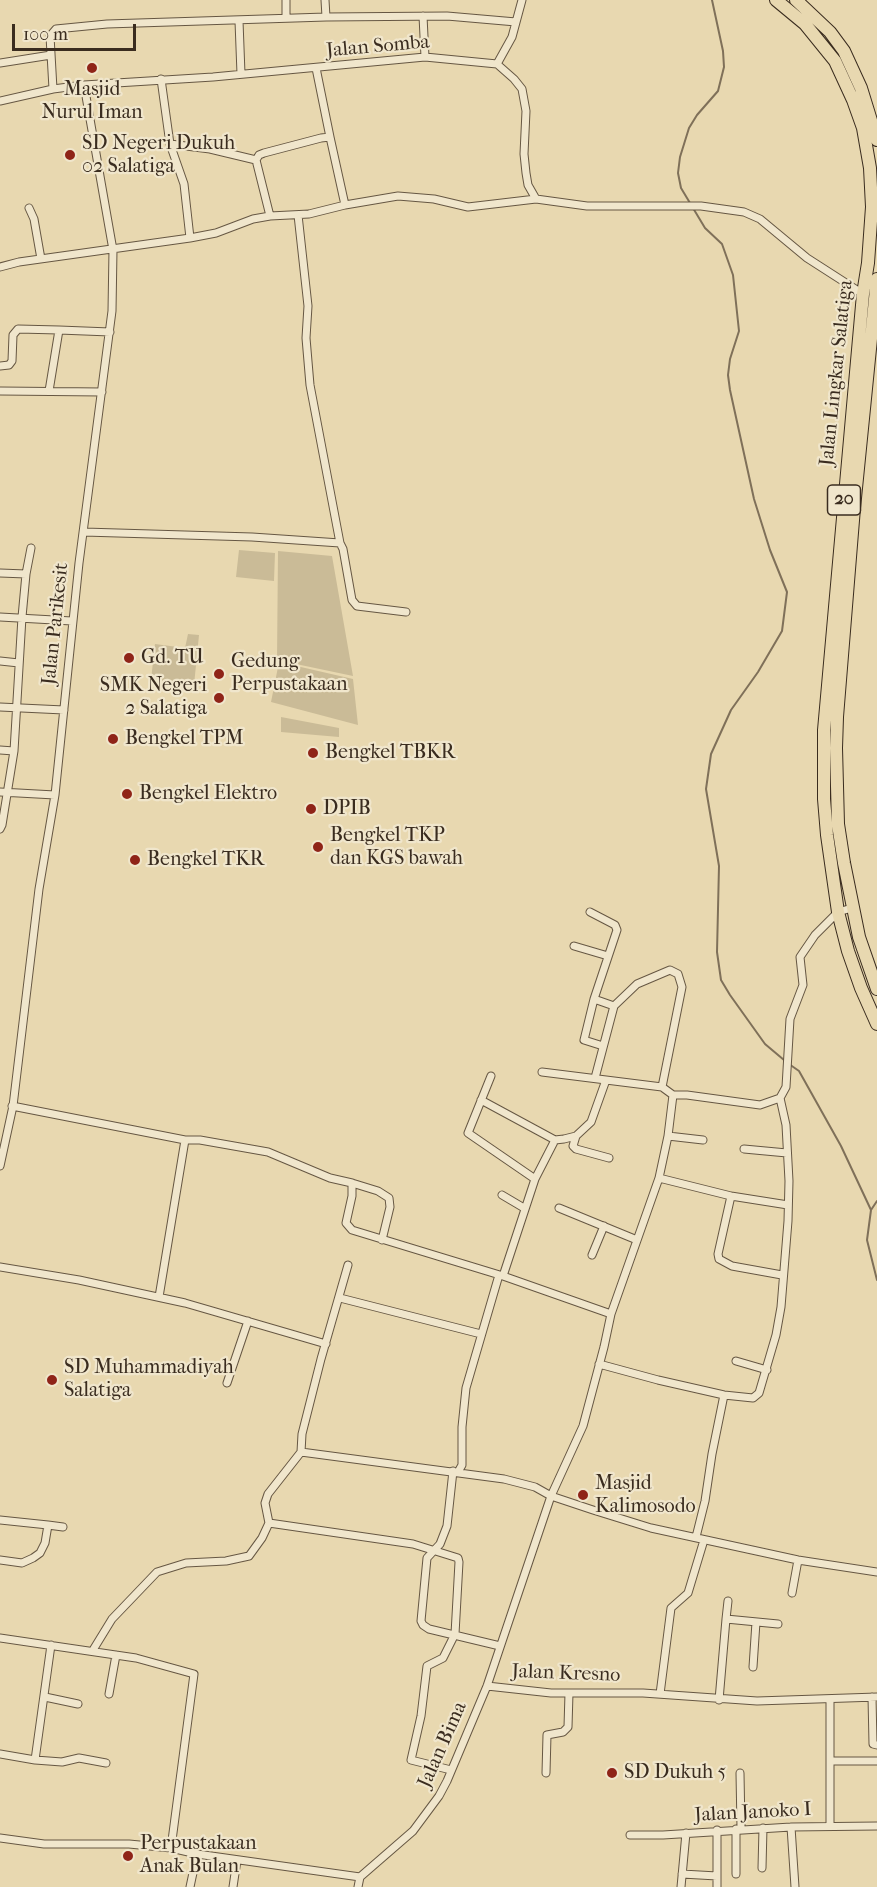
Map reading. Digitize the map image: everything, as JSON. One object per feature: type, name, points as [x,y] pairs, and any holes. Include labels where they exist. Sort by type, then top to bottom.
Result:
[{"type":"highway","name":"Jalan Lingkar Salatiga","points":[[777,0],[805,24],[835,61],[854,100],[863,128],[870,168],[872,207],[868,296],[837,717],[838,824],[852,908],[877,989]]},
{"type":"highway","points":[[796,0],[830,32],[844,51],[861,88],[877,140]]},
{"type":"highway","name":"Jalan Lingkar Salatiga","points":[[877,279],[868,296],[824,730],[825,808],[838,912],[848,951],[877,1024]]},
{"type":"street","points":[[286,0],[286,18]]},
{"type":"street","points":[[325,0],[326,17]]},
{"type":"street","points":[[522,0],[512,37],[497,64],[522,89],[526,111],[524,154],[526,173],[528,185],[536,199]]},
{"type":"street","points":[[423,16],[425,57]]},
{"type":"street","points":[[53,89],[50,36],[56,29],[107,24],[326,17],[447,16],[516,22]]},
{"type":"street","points":[[239,21],[241,74]]},
{"type":"street","points":[[0,63],[51,55]]},
{"type":"street","name":"Jalan Somba","points":[[0,100],[84,85],[316,68],[425,57],[497,64]]},
{"type":"street","points":[[316,68],[345,205]]},
{"type":"street","points":[[161,80],[170,144],[184,184],[190,238]]},
{"type":"street","name":"Jalan Parikesit","points":[[0,1166],[12,1106],[39,889],[55,795],[72,621],[112,311],[113,250],[84,85]]},
{"type":"street","points":[[256,160],[264,153],[330,137]]},
{"type":"street","points":[[170,144],[210,149],[256,160]]},
{"type":"street","points":[[256,160],[270,216]]},
{"type":"street","points":[[0,267],[190,238],[216,233],[270,216],[298,215],[398,196],[434,199],[466,207],[536,199],[587,206],[700,206],[744,212],[760,219],[807,258],[868,296]]},
{"type":"street","points":[[29,208],[34,219],[41,259]]},
{"type":"street","points":[[298,215],[308,306],[306,338],[310,385],[340,543],[344,549],[352,600],[357,606],[406,612]]},
{"type":"street","points":[[0,366],[9,365],[12,361],[13,335],[18,329],[110,332]]},
{"type":"street","points":[[49,391],[59,330]]},
{"type":"street","points":[[0,391],[102,392]]},
{"type":"street","points":[[84,532],[252,537],[340,543]]},
{"type":"street","points":[[1,825],[3,792],[14,751],[22,617],[31,548]]},
{"type":"street","points":[[0,573],[26,574]]},
{"type":"street","points":[[0,616],[72,621]]},
{"type":"street","points":[[0,661],[19,663]]},
{"type":"street","points":[[0,707],[64,710]]},
{"type":"street","points":[[0,750],[14,751]]},
{"type":"street","points":[[3,792],[55,795]]},
{"type":"street","points":[[599,1364],[724,1395],[747,1398],[757,1396],[761,1389],[781,1307],[788,1205],[786,1125],[780,1098],[786,1087],[790,1019],[803,985],[800,957],[815,935],[838,912],[852,908]]},
{"type":"street","points":[[590,912],[617,927],[617,933],[594,999],[584,1040],[603,1046]]},
{"type":"street","points":[[574,946],[608,956]]},
{"type":"street","points":[[595,1077],[614,1006],[644,980],[670,970],[678,974],[681,980],[681,995],[662,1087]]},
{"type":"street","points":[[594,999],[614,1006]]},
{"type":"street","points":[[542,1072],[662,1087],[673,1095],[760,1105],[780,1098]]},
{"type":"street","points":[[491,1076],[468,1133],[535,1179]]},
{"type":"street","points":[[481,1100],[555,1140],[576,1136],[584,1130],[594,1116],[606,1080]]},
{"type":"street","name":"Jalan Bima","points":[[360,1877],[413,1831],[439,1796],[487,1686],[551,1496],[583,1425],[611,1314],[659,1178],[668,1136],[673,1095]]},
{"type":"street","points":[[12,1106],[186,1140],[195,1139],[268,1152],[330,1178],[378,1191],[389,1198],[390,1207],[382,1240]]},
{"type":"street","points":[[576,1136],[573,1146],[576,1149],[609,1158]]},
{"type":"street","points":[[668,1136],[703,1140]]},
{"type":"street","points":[[159,1297],[186,1140]]},
{"type":"street","points":[[500,1646],[429,1629],[423,1625],[426,1563],[429,1554],[440,1544],[447,1526],[456,1472],[462,1465],[464,1400],[481,1334],[535,1179],[555,1140]]},
{"type":"street","points":[[744,1149],[787,1153]]},
{"type":"street","points":[[659,1178],[731,1196],[788,1205]]},
{"type":"street","points":[[352,1183],[352,1196],[347,1218],[349,1227],[357,1232],[501,1276],[611,1314]]},
{"type":"street","points":[[502,1195],[524,1208]]},
{"type":"street","points":[[731,1196],[718,1254],[719,1259],[732,1266],[782,1275]]},
{"type":"street","points":[[558,1208],[637,1240]]},
{"type":"street","points":[[592,1255],[604,1226]]},
{"type":"street","points":[[93,1650],[107,1626],[157,1572],[186,1563],[226,1561],[249,1556],[262,1538],[268,1523],[266,1503],[268,1494],[301,1452],[302,1434],[348,1266]]},
{"type":"street","points":[[0,1268],[79,1280],[159,1297],[326,1344]]},
{"type":"street","points":[[340,1298],[481,1334]]},
{"type":"street","points":[[227,1383],[248,1321]]},
{"type":"street","points":[[736,1361],[767,1370]]},
{"type":"street","points":[[660,1694],[672,1608],[688,1593],[700,1538],[712,1454],[724,1395]]},
{"type":"street","points":[[301,1452],[504,1479],[535,1487],[551,1496],[622,1520],[798,1560],[877,1572]]},
{"type":"street","points":[[0,1520],[63,1527]]},
{"type":"street","points":[[268,1523],[413,1544],[455,1556],[459,1562],[455,1634],[443,1658],[427,1666],[411,1760],[451,1770]]},
{"type":"street","points":[[0,1560],[22,1563],[33,1558],[45,1543],[48,1525]]},
{"type":"street","points":[[792,1593],[798,1560]]},
{"type":"street","points":[[719,1700],[728,1601]]},
{"type":"street","points":[[726,1619],[778,1624]]},
{"type":"street","points":[[753,1666],[756,1622]]},
{"type":"street","points":[[0,1638],[93,1650],[165,1665],[195,1675],[171,1848]]},
{"type":"street","points":[[35,1760],[51,1645]]},
{"type":"street","points":[[109,1694],[116,1655]]},
{"type":"street","name":"Jalan Kresno","points":[[487,1686],[511,1690],[643,1693],[719,1700],[875,1697]]},
{"type":"street","points":[[546,1773],[547,1735],[563,1732],[568,1727],[569,1693]]},
{"type":"street","points":[[45,1697],[78,1704]]},
{"type":"street","points":[[875,1697],[873,1744],[877,1745]]},
{"type":"street","points":[[830,1699],[830,1826]]},
{"type":"street","points":[[0,1755],[62,1762],[79,1758],[106,1763]]},
{"type":"street","points":[[831,1761],[877,1761]]},
{"type":"street","points":[[736,1874],[740,1773]]},
{"type":"street","name":"Jalan Janoko I","points":[[630,1835],[763,1828],[877,1826]]},
{"type":"street","points":[[791,1827],[795,1887]]},
{"type":"street","points":[[762,1868],[763,1828]]},
{"type":"street","points":[[717,1830],[717,1887]]},
{"type":"street","points":[[681,1887],[686,1833]]},
{"type":"street","points":[[0,1838],[44,1844],[129,1844],[171,1848],[197,1854],[360,1877],[358,1887]]},
{"type":"street","points":[[190,1887],[197,1854]]},
{"type":"street","points":[[233,1887],[237,1860]]},
{"type":"street","points":[[682,1874],[717,1876]]},
{"type":"shaded area","points":[[239,550],[275,553],[274,581],[236,577]]},
{"type":"shaded area","points":[[278,551],[332,556],[353,676],[277,660]]},
{"type":"shaded area","points":[[188,634],[199,635],[194,685],[151,680],[155,644],[185,648]]},
{"type":"shaded area","points":[[279,662],[353,679],[358,725],[271,702]]},
{"type":"shaded area","points":[[281,717],[339,728],[339,737],[281,732]]},
{"type":"waterway","points":[[712,0],[723,51],[724,67],[718,91],[689,128],[680,157],[678,173],[681,188],[705,228],[722,244],[733,275],[739,331],[730,359],[728,375],[730,390],[754,499],[770,550],[787,592],[782,631],[758,672],[731,710],[711,754],[706,789],[719,866],[717,952],[721,980],[730,995],[765,1044],[784,1060]]},
{"type":"waterway","points":[[789,1064],[799,1071],[841,1146],[871,1210]]},
{"type":"waterway","points":[[877,1201],[871,1210],[867,1240],[877,1280]]},
{"type":"place","name":"Masjid Nurul Iman","points":[[92,68]]},
{"type":"place","name":"SD Negeri Dukuh 02 Salatiga","points":[[70,155]]},
{"type":"place","name":"Gd. TU","points":[[129,658]]},
{"type":"place","name":"Gedung Perpustakaan","points":[[219,674]]},
{"type":"place","name":"SMK Negeri 2 Salatiga","points":[[219,698]]},
{"type":"place","name":"Bengkel TPM","points":[[113,739]]},
{"type":"place","name":"Bengkel TBKR","points":[[313,753]]},
{"type":"place","name":"Bengkel Elektro","points":[[127,794]]},
{"type":"place","name":"DPIB","points":[[311,809]]},
{"type":"place","name":"Bengkel TKP dan KGS bawah","points":[[318,847]]},
{"type":"place","name":"Bengkel TKR","points":[[135,860]]},
{"type":"place","name":"SD Muhammadiyah Salatiga","points":[[52,1380]]},
{"type":"place","name":"Masjid Kalimosodo","points":[[583,1495]]},
{"type":"place","name":"SD Dukuh 5","points":[[612,1773]]},
{"type":"place","name":"Perpustakaan Anak Bulan","points":[[128,1856]]}]
